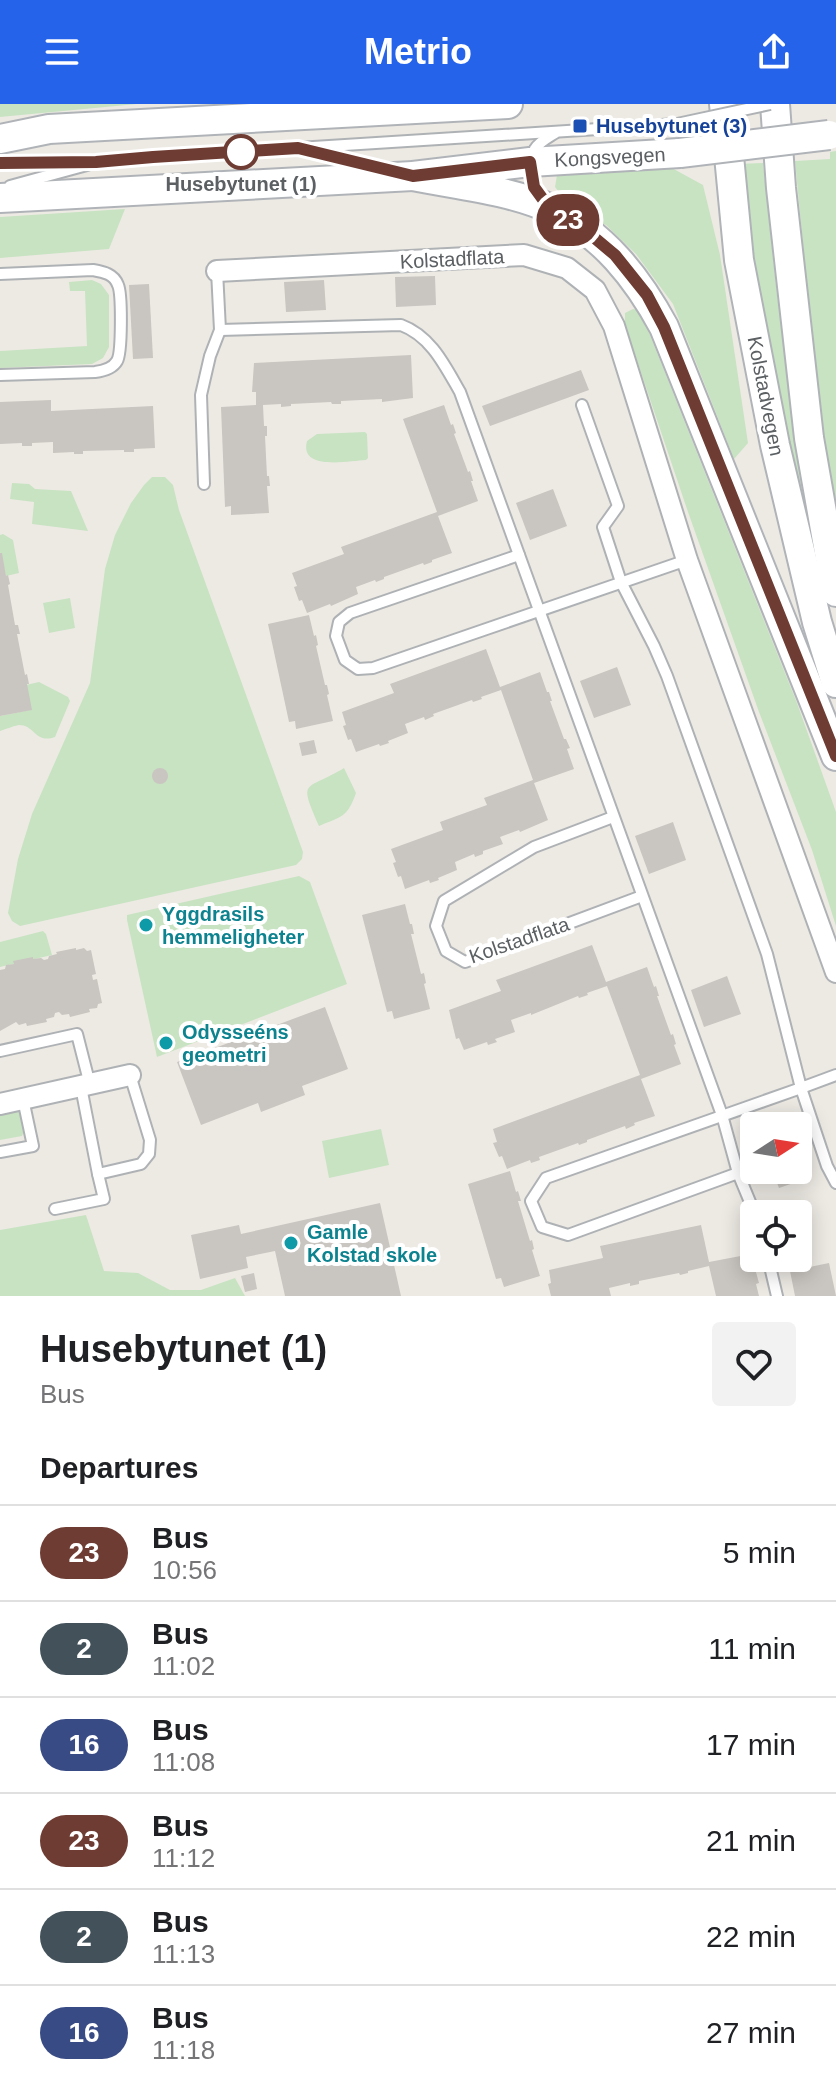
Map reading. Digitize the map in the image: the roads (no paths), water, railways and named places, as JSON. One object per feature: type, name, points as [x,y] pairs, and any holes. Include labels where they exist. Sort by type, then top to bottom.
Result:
[{"type":"street","points":[[0,139],[49,129],[508,104]]},
{"type":"street","name":"Kolstadvegen","points":[[724,104],[739,260],[748,307],[778,460],[817,622],[836,683]]},
{"type":"street","name":"Kolstadvegen","points":[[772,104],[807,423],[836,592]]},
{"type":"street","name":"Kongsvegen","points":[[0,198],[413,176],[530,162],[680,153],[832,134]]},
{"type":"street","points":[[413,176],[507,195],[550,209],[584,229],[615,255],[647,295],[664,327],[836,756]]},
{"type":"street","name":"Kolstadflata","points":[[217,271],[524,255],[567,268],[595,290],[614,326],[687,560],[836,972]]},
{"type":"street","points":[[0,1104],[130,1075]]},
{"type":"lane","points":[[0,163],[96,162],[677,124],[772,104]]},
{"type":"lane","points":[[550,209],[534,187],[530,162],[536,147],[557,131]]},
{"type":"lane","points":[[298,148],[413,176]]},
{"type":"lane","points":[[0,188],[96,162]]},
{"type":"lane","points":[[0,274],[93,270],[113,276],[120,287],[121,348],[117,362],[106,370],[0,375]]},
{"type":"lane","name":"Kolstadflata","points":[[204,484],[201,395],[220,330],[217,271]]},
{"type":"lane","points":[[220,330],[401,325],[413,329],[424,338],[442,361],[460,392],[722,1115],[738,1173],[749,1200]]},
{"type":"lane","points":[[582,405],[618,506],[603,527],[621,582],[667,676],[767,954],[801,1088],[827,1166],[836,1183]]},
{"type":"lane","points":[[519,555],[350,613],[339,622],[336,636],[345,660],[358,669],[373,668],[687,560]]},
{"type":"lane","name":"Kolstadflata","points":[[613,817],[534,847],[444,901],[436,926],[446,951],[465,962],[642,896]]},
{"type":"lane","points":[[0,1051],[77,1034],[104,1199],[55,1209]]},
{"type":"lane","points":[[98,1174],[141,1164],[149,1154],[150,1140],[130,1075]]},
{"type":"lane","points":[[738,1173],[568,1235],[542,1227],[531,1201],[546,1178],[836,1075]]},
{"type":"lane","points":[[0,1152],[33,1146],[23,1099]]},
{"type":"lane","points":[[771,1272],[777,1296]]},
{"type":"place","name":"Husebytunet (3)","points":[[580,126]]},
{"type":"place","name":"Husebytunet (1)","points":[[241,152]]},
{"type":"place","name":"Yggdrasils hemmeligheter","points":[[146,925]]},
{"type":"place","name":"Odysseéns geometri","points":[[166,1043]]},
{"type":"place","name":"Gamle Kolstad skole","points":[[291,1243]]}]
